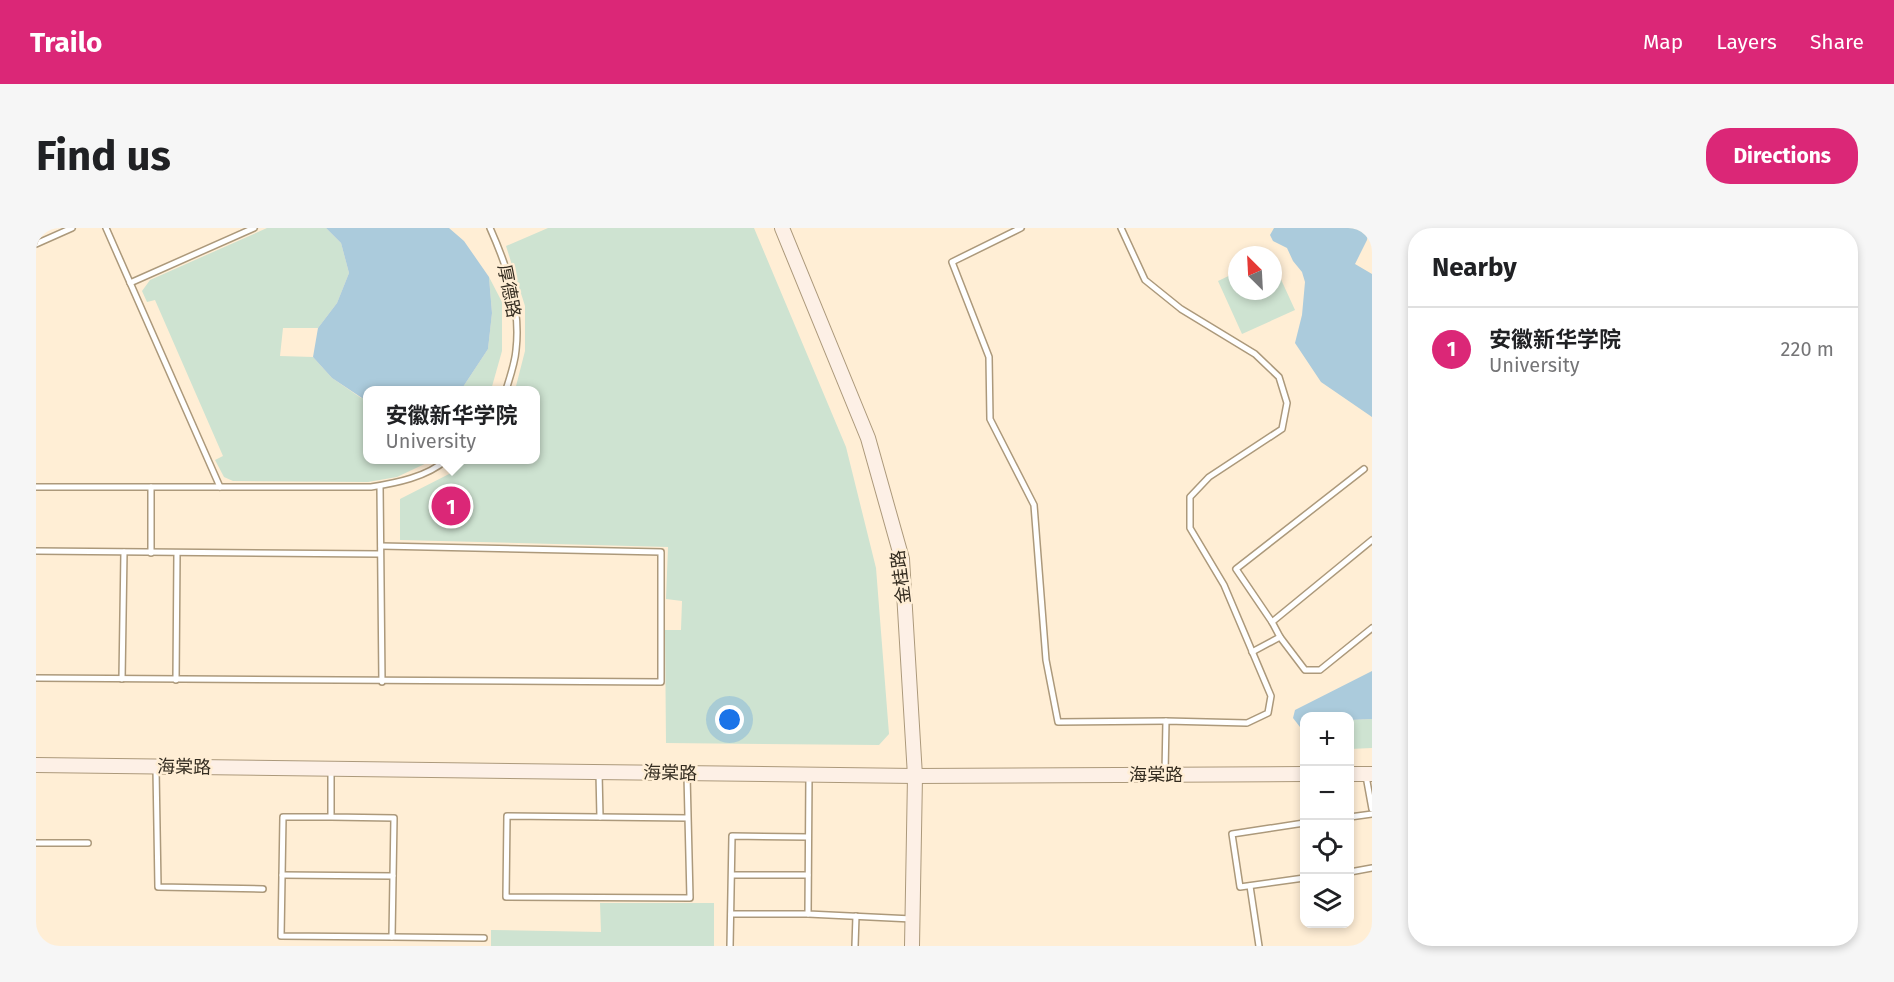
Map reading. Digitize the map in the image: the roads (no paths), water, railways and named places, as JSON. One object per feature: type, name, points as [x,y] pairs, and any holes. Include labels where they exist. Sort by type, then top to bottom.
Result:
[{"type":"street","name":"金桂路","points":[[782,228],[868,438],[902,560],[915,776],[912,946]]},
{"type":"street","name":"海棠路","points":[[36,765],[915,776],[1300,774]]},
{"type":"lane","points":[[36,244],[72,228]]},
{"type":"lane","points":[[106,228],[220,487]]},
{"type":"lane","points":[[130,283],[254,228]]},
{"type":"lane","name":"厚德路","points":[[490,228],[502,256],[516,309],[516,350],[507,386]]},
{"type":"lane","points":[[1021,228],[952,262],[989,357],[990,419],[1034,505],[1046,660],[1058,722],[1247,723],[1268,713],[1271,696],[1224,585],[1190,528],[1190,497],[1209,477],[1282,429],[1287,403],[1279,377],[1255,354],[1180,309],[1145,280],[1121,228]]},
{"type":"lane","points":[[36,479],[38,487],[380,486],[397,483],[441,464]]},
{"type":"lane","points":[[1364,469],[1236,569],[1280,637],[1305,670],[1320,670],[1372,628]]},
{"type":"lane","points":[[380,486],[382,682]]},
{"type":"lane","points":[[151,487],[151,553]]},
{"type":"lane","points":[[1272,622],[1372,540]]},
{"type":"lane","points":[[36,678],[661,682],[661,552],[381,546]]},
{"type":"lane","points":[[36,551],[380,554]]},
{"type":"lane","points":[[122,679],[124,552]]},
{"type":"lane","points":[[176,680],[177,553]]},
{"type":"lane","points":[[1252,652],[1280,637]]},
{"type":"lane","points":[[1165,775],[1166,722]]},
{"type":"lane","points":[[156,767],[158,887],[263,889]]},
{"type":"lane","points":[[331,817],[332,769]]},
{"type":"lane","points":[[599,772],[600,817]]},
{"type":"lane","points":[[687,773],[690,898],[506,897],[507,816],[688,818]]},
{"type":"lane","points":[[808,914],[809,774]]},
{"type":"lane","points":[[1354,816],[1372,811],[1369,774]]},
{"type":"lane","points":[[392,937],[394,818],[283,817],[281,936],[484,938]]},
{"type":"lane","points":[[1300,824],[1232,834],[1240,887],[1300,879]]},
{"type":"lane","points":[[730,946],[732,836],[808,837]]},
{"type":"lane","points":[[36,843],[88,843]]},
{"type":"lane","points":[[1354,871],[1372,868]]},
{"type":"lane","points":[[282,875],[393,876]]},
{"type":"lane","points":[[732,875],[808,875]]},
{"type":"lane","points":[[1250,886],[1259,946]]},
{"type":"lane","points":[[731,914],[808,914],[913,919]]},
{"type":"lane","points":[[855,946],[856,916]]},
{"type":"water","points":[[326,228],[449,228],[464,241],[489,277],[492,313],[488,349],[464,386],[363,386],[362,398],[332,378],[313,357],[318,328],[337,303],[349,273],[341,243]]},
{"type":"water","points":[[1274,228],[1369,228],[1367,240],[1355,264],[1372,274],[1372,417],[1321,382],[1295,343],[1302,315],[1305,282],[1302,272],[1293,261],[1287,248],[1273,241],[1270,235]]},
{"type":"water","points":[[1372,671],[1372,719],[1354,720],[1354,712],[1300,712],[1300,727],[1293,718],[1295,710]]},
{"type":"place","name":"安徽新华学院","points":[[451,506]]}]
